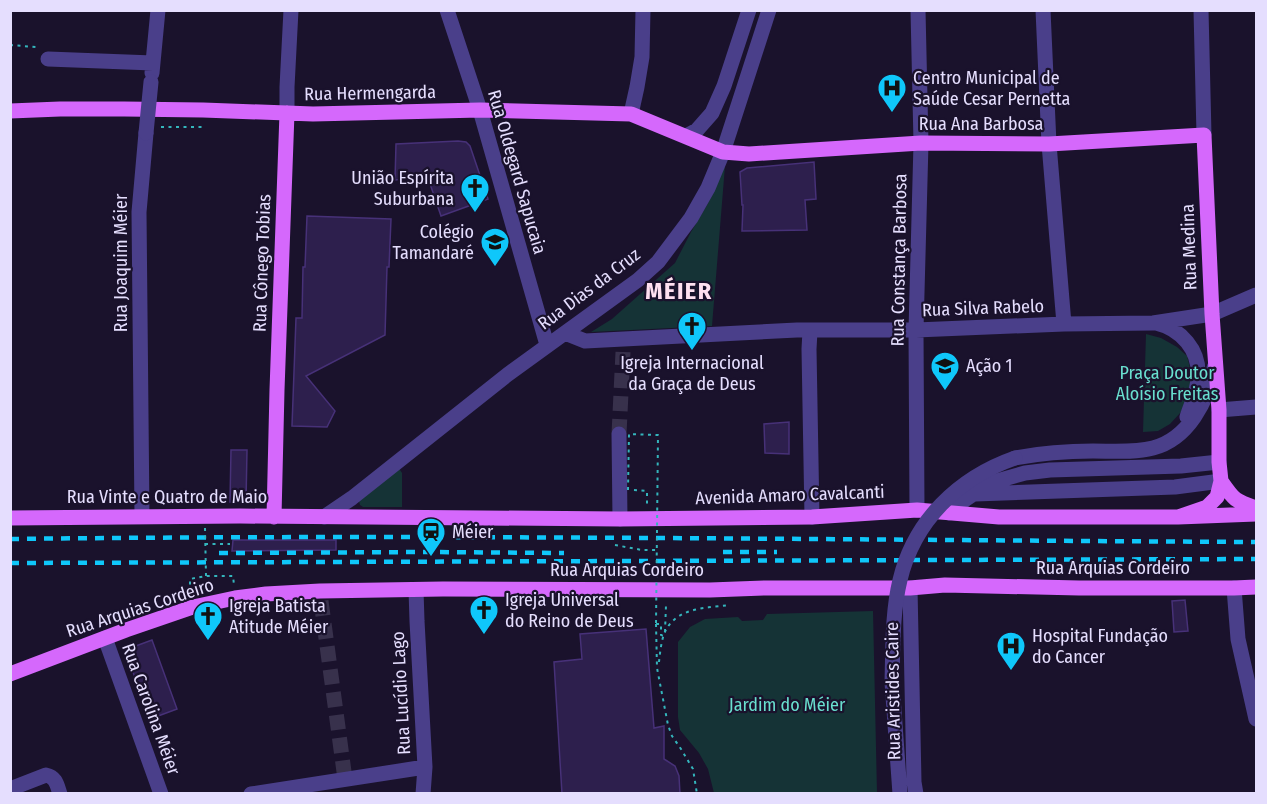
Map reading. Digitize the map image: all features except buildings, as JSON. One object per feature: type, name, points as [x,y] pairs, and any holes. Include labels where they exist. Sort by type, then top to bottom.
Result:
[{"type":"main road","name":"Rua Hermengarda","points":[[10,111],[146,109],[287,113],[480,110],[630,114],[723,152]]},
{"type":"main road","name":"Rua Cônego Tobias","points":[[274,517],[287,113]]},
{"type":"main road","name":"Rua Ana Barbosa","points":[[723,152],[748,154],[921,143],[1049,144],[1204,135]]},
{"type":"main road","name":"Rua Medina","points":[[1204,135],[1221,481]]},
{"type":"main road","points":[[1221,481],[1237,501],[1257,508]]},
{"type":"main road","points":[[1178,517],[1207,507],[1217,497],[1221,481]]},
{"type":"main road","name":"Avenida Amaro Cavalcanti","points":[[324,517],[620,519],[812,517],[917,510],[999,517],[1178,517],[1257,514]]},
{"type":"main road","name":"Rua Vinte e Quatro de Maio","points":[[11,516],[324,517]]},
{"type":"main road","name":"Rua Arquias Cordeiro","points":[[10,674],[193,607],[266,594],[321,596],[443,589],[710,590],[910,588],[945,585],[1079,588],[1257,587]]},
{"type":"street","name":"Rua Joaquim Méier","points":[[142,516],[139,212],[158,10]]},
{"type":"street","name":"Rua Cônego Tobias","points":[[287,113],[291,10]]},
{"type":"street","name":"Rua Oldegard Sapucaia","points":[[447,10],[480,110],[548,345]]},
{"type":"street","points":[[630,114],[642,57],[643,10]]},
{"type":"street","points":[[686,136],[697,130],[712,113],[724,86],[749,10]]},
{"type":"street","name":"Rua Dias da Cruz","points":[[324,517],[352,498],[507,375],[638,280],[658,262],[690,218],[708,188],[723,152],[770,10]]},
{"type":"street","name":"Rua Constança Barbosa","points":[[917,510],[916,330],[921,143],[918,10]]},
{"type":"street","points":[[1043,10],[1049,144],[1064,324]]},
{"type":"street","name":"Rua Medina","points":[[1201,10],[1204,135]]},
{"type":"street","points":[[48,59],[153,63]]},
{"type":"street","name":"Rua Silva Rabelo","points":[[565,333],[585,341],[623,346],[810,331],[1153,323],[1212,314],[1257,295]]},
{"type":"street","points":[[1153,323],[1172,329],[1190,344],[1198,364],[1197,389],[1181,432]]},
{"type":"street","points":[[810,331],[812,517]]},
{"type":"street","points":[[900,794],[892,682],[897,593],[904,565],[928,518],[968,481],[995,465],[1015,458],[1064,451],[1141,450],[1164,444],[1178,435],[1197,414],[1212,380],[1215,359]]},
{"type":"street","points":[[1218,410],[1257,407]]},
{"type":"street","points":[[619,434],[620,519]]},
{"type":"street","points":[[949,513],[990,483],[1025,473],[1219,462]]},
{"type":"street","points":[[975,494],[1175,487],[1221,481]]},
{"type":"street","name":"Rua Aristides Caire","points":[[910,588],[916,794]]},
{"type":"street","points":[[1234,588],[1237,631],[1257,719]]},
{"type":"street","name":"Rua Lucídio Lago","points":[[416,590],[425,767],[423,794]]},
{"type":"street","name":"Rua Carolina Méier","points":[[105,638],[161,794]]},
{"type":"street","points":[[251,794],[425,767]]},
{"type":"street","points":[[10,789],[46,775],[55,780],[60,794]]},
{"type":"path","points":[[10,45],[36,47],[48,59]]},
{"type":"path","points":[[146,130],[204,127]]},
{"type":"path","points":[[648,518],[646,491],[628,490],[629,434],[658,435],[657,668],[668,725],[672,736],[693,769],[697,794]]},
{"type":"path","points":[[205,528],[206,576]]},
{"type":"path","points":[[205,544],[230,544]]},
{"type":"path","points":[[615,545],[657,550]]},
{"type":"path","points":[[190,579],[206,576],[233,576]]},
{"type":"path","points":[[657,668],[664,634],[667,590]]},
{"type":"path","points":[[664,634],[670,625],[685,613],[696,609],[730,605]]},
{"type":"path","points":[[656,624],[661,624],[661,635],[664,634]]},
{"type":"green space","points":[[725,166],[712,326],[591,332],[612,319],[675,263],[707,205]]},
{"type":"green space","name":"Praça Doutor Aloísio Freitas","points":[[1146,334],[1161,338],[1177,347],[1187,356],[1191,372],[1189,394],[1181,412],[1170,424],[1158,431],[1143,432]]},
{"type":"green space","points":[[398,467],[402,473],[402,507],[363,507],[360,505],[359,501]]},
{"type":"green space","name":"Jardim do Méier","points":[[873,611],[877,793],[714,793],[708,769],[699,753],[680,730],[678,717],[678,642],[690,627],[705,619],[738,617],[742,621],[763,620],[767,614]]},
{"type":"tunnel","points":[[619,434],[623,352]]},
{"type":"tunnel","points":[[321,601],[345,779]]},
{"type":"railway","points":[[10,539],[478,537],[1256,542]]},
{"type":"railway","points":[[723,552],[777,552]]},
{"type":"railway","points":[[219,553],[564,553]]},
{"type":"railway","points":[[10,563],[1256,559]]},
{"type":"place","name":"Centro Municipal de Saúde Cesar Pernetta","points":[[892,114]]},
{"type":"place","name":"União Espírita Suburbana","points":[[475,214]]},
{"type":"place","name":"Colégio Tamandaré","points":[[495,268]]},
{"type":"place","name":"Igreja Internacional da Graça de Deus","points":[[692,352]]},
{"type":"place","name":"Ação 1","points":[[945,392]]},
{"type":"place","name":"Méier","points":[[431,558]]},
{"type":"place","name":"Igreja Universal do Reino de Deus","points":[[484,636]]},
{"type":"place","name":"Igreja Batista Atitude Méier","points":[[208,642]]},
{"type":"place","name":"Hospital Fundação do Cancer","points":[[1011,672]]},
{"type":"district","name":"MÉIER","points":[[679,291]]}]
